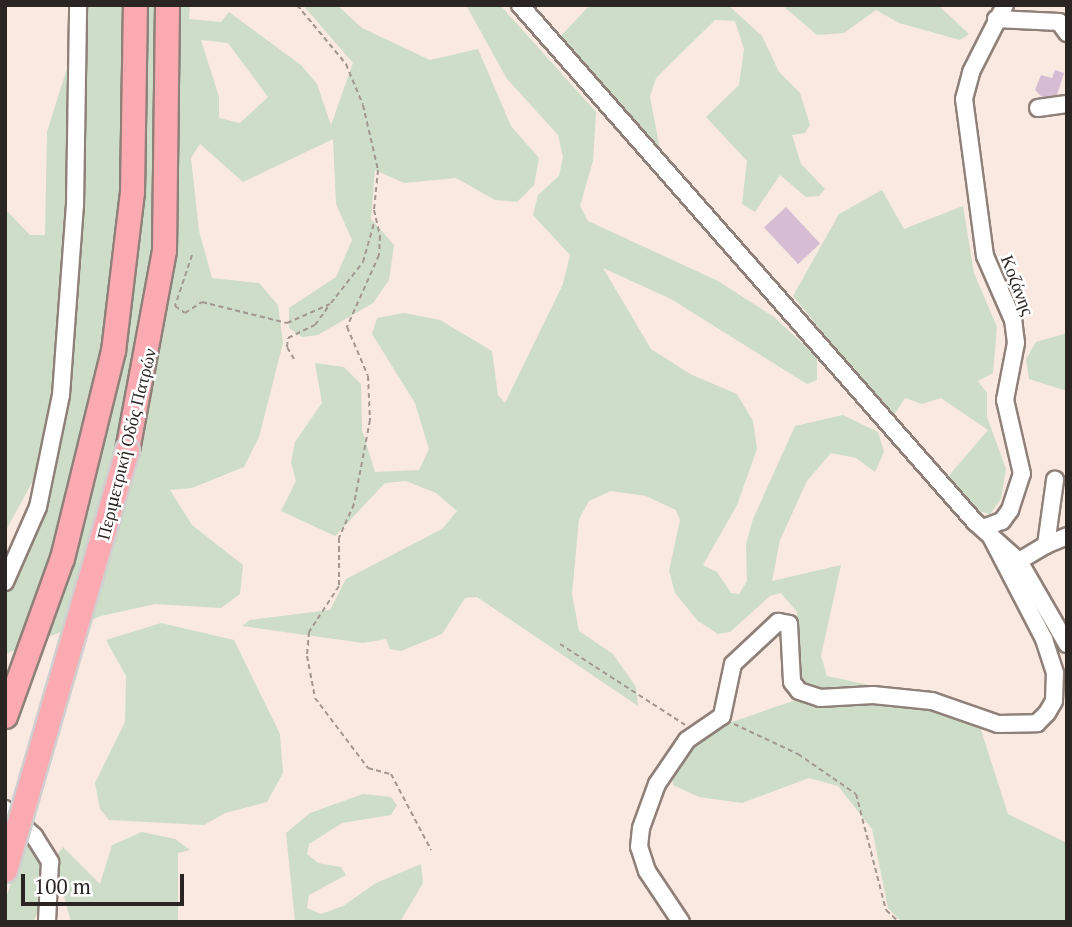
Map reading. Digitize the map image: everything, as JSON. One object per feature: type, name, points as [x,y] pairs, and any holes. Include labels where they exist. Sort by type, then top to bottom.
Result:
[{"type":"highway","name":"Περιμετρική Οδός Πατρών","points":[[5,716],[48,604],[96,432],[113,351],[132,192],[135,5]]},
{"type":"highway","name":"Περιμετρική Οδός Πατρών","points":[[5,870],[127,450],[164,250],[167,5]]},
{"type":"street","points":[[5,582],[38,507],[60,408],[75,205],[78,5]]},
{"type":"street","points":[[520,5],[975,522],[986,527],[1019,561],[1067,644]]},
{"type":"street","points":[[1001,12],[1059,22],[1067,33]]},
{"type":"street","name":"Κοζάνης","points":[[986,527],[1002,521],[1010,510],[1022,474],[1005,400],[1016,342],[985,256],[964,99],[1001,12]]},
{"type":"street","points":[[1038,108],[1067,104]]},
{"type":"street","points":[[1046,545],[1055,480]]},
{"type":"street","points":[[681,922],[647,871],[639,847],[641,828],[657,784],[687,740],[722,716],[733,664],[783,622],[791,631],[792,682],[799,691],[820,698],[873,695],[932,701],[998,724],[1037,723],[1054,701],[1055,673],[1044,639],[986,527]]},
{"type":"street","points":[[1019,561],[1067,536]]},
{"type":"street","points":[[5,809],[34,836],[50,862],[47,922]]},
{"type":"path","points":[[294,359],[288,338],[315,325],[363,262],[374,223],[378,170],[363,105],[346,64],[297,5]]},
{"type":"path","points":[[374,223],[379,255],[347,327],[368,376],[370,420],[354,504],[339,538],[339,586],[309,632],[306,648],[315,698],[368,768],[391,774],[431,850]]},
{"type":"path","points":[[192,255],[175,306],[179,311],[202,302],[287,323],[330,304]]},
{"type":"path","points":[[560,644],[669,719],[699,732]]},
{"type":"path","points":[[722,716],[751,735],[798,754],[856,794],[886,910],[899,922]]},
{"type":"green space","points":[[83,5],[190,5],[189,19],[221,22],[229,12],[301,65],[317,84],[331,125],[353,63],[303,5],[337,5],[362,28],[430,60],[478,49],[511,126],[539,158],[534,185],[517,202],[495,200],[456,178],[404,183],[375,170],[371,219],[394,245],[389,280],[373,303],[318,335],[302,337],[289,328],[289,308],[336,277],[352,240],[336,204],[333,139],[243,182],[200,144],[191,158],[199,231],[212,278],[259,283],[278,305],[283,343],[259,437],[244,467],[192,488],[170,490],[192,525],[243,565],[240,594],[221,608],[155,604],[101,616],[5,654],[5,597],[52,479],[69,385]],"holes":[[[201,40],[228,43],[268,97],[240,123],[219,118],[219,97]]]},
{"type":"green space","points":[[466,5],[500,5],[596,112],[593,161],[580,206],[588,221],[718,281],[774,317],[817,357],[817,380],[807,384],[671,299],[603,268],[651,349],[690,374],[737,394],[753,421],[757,449],[737,505],[703,565],[717,572],[731,593],[739,594],[747,581],[746,544],[753,519],[795,426],[843,415],[878,432],[884,452],[875,472],[856,458],[831,453],[807,481],[780,540],[772,581],[841,565],[821,656],[827,676],[907,693],[807,690],[797,671],[797,612],[781,593],[770,596],[730,632],[718,634],[698,621],[675,593],[669,571],[680,520],[676,510],[646,496],[611,491],[589,501],[579,519],[572,594],[579,631],[613,654],[636,687],[638,706],[477,597],[465,598],[442,634],[401,651],[390,649],[386,639],[363,643],[242,626],[250,620],[330,610],[346,579],[442,529],[457,511],[436,493],[406,481],[385,483],[335,536],[281,511],[296,481],[291,463],[295,442],[322,403],[315,363],[344,367],[361,384],[362,430],[375,472],[419,470],[429,449],[415,403],[372,334],[377,318],[404,313],[440,320],[492,351],[498,395],[505,403],[563,284],[570,255],[533,215],[538,195],[559,176],[563,157],[558,135],[507,79]]},
{"type":"green space","points":[[590,5],[728,5],[762,36],[779,72],[800,93],[810,125],[805,133],[792,135],[801,164],[825,189],[819,196],[806,197],[780,175],[755,212],[742,204],[747,161],[706,117],[739,85],[744,49],[735,21],[715,20],[656,78],[650,97],[662,160],[557,40]]},
{"type":"green space","points":[[782,5],[938,5],[969,34],[960,40],[899,23],[876,10],[844,33],[817,35]]},
{"type":"green space","points":[[69,62],[69,172],[49,431],[34,479],[5,532],[5,209],[30,235],[45,235],[47,132]]},
{"type":"green space","points":[[882,190],[904,229],[963,206],[974,273],[997,327],[993,373],[978,381],[987,393],[987,417],[1006,469],[1001,499],[990,514],[978,511],[946,479],[988,430],[941,398],[922,404],[905,398],[892,418],[793,296],[839,214]]},
{"type":"green space","points":[[1067,333],[1067,391],[1029,379],[1026,359],[1036,342]]},
{"type":"green space","points":[[161,623],[234,640],[280,734],[283,773],[267,802],[225,813],[204,825],[109,820],[100,809],[95,783],[125,722],[126,676],[106,640]]},
{"type":"green space","points":[[796,700],[875,701],[931,709],[980,727],[1008,814],[1067,843],[1067,922],[902,922],[888,908],[872,829],[838,786],[809,778],[742,803],[699,797],[673,785],[672,771],[688,743],[714,728]]},
{"type":"green space","points":[[363,794],[391,797],[397,805],[391,815],[342,823],[309,844],[307,854],[318,863],[341,867],[346,875],[309,895],[307,908],[321,914],[343,906],[376,883],[421,864],[423,883],[400,922],[295,922],[286,833],[310,813]]},
{"type":"green space","points":[[142,832],[175,839],[190,850],[178,853],[178,922],[71,922],[56,856],[63,847],[100,884],[112,845]]},
{"type":"green space","points":[[25,837],[41,857],[40,908],[33,922],[5,922],[5,902]]},
{"type":"building","points":[[1055,70],[1064,73],[1057,95],[1042,97],[1035,90],[1041,75],[1052,78]]},
{"type":"building","points":[[786,207],[820,244],[798,264],[764,227]]}]
